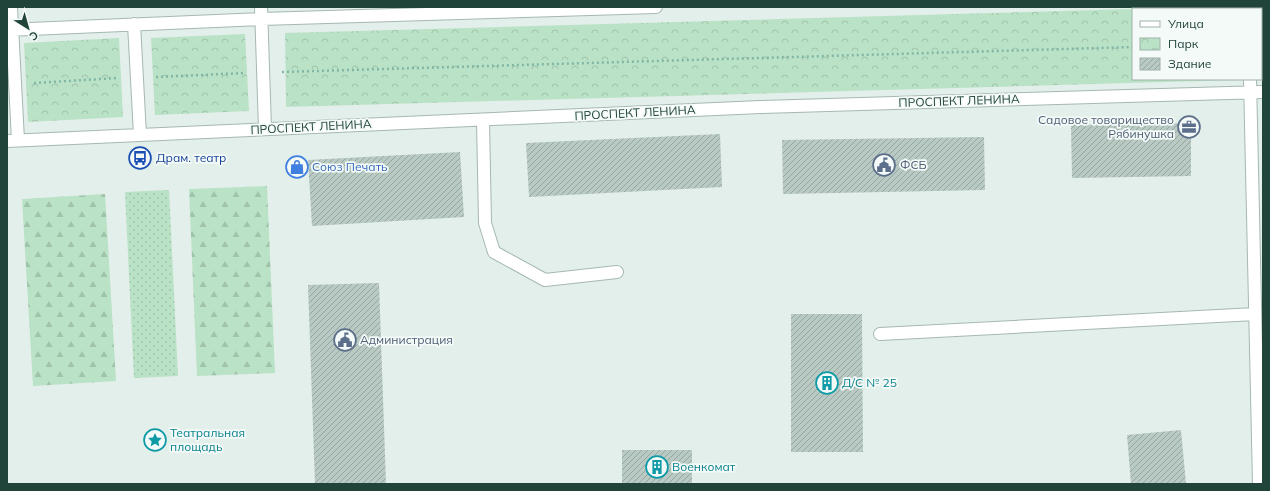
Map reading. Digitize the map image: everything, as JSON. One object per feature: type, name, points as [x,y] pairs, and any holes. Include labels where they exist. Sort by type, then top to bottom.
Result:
[{"type":"street","points":[[11,7],[9,30],[15,84],[12,140]]},
{"type":"street","points":[[9,30],[134,24],[261,13],[656,7]]},
{"type":"street","points":[[261,13],[265,129]]},
{"type":"street","points":[[134,24],[140,135]]},
{"type":"street","points":[[1250,80],[1259,484]]},
{"type":"street","name":"ПРОСПЕКТ ЛЕНИНА","points":[[12,140],[760,107],[1263,92]]},
{"type":"street","points":[[483,120],[485,223],[494,252],[545,280],[617,272]]},
{"type":"street","points":[[880,334],[1255,314]]},
{"type":"path","points":[[15,84],[263,72],[1132,47]]},
{"type":"green space","points":[[1132,9],[1132,80],[1234,80],[286,107],[285,33]]},
{"type":"green space","points":[[245,34],[249,111],[155,115],[151,38]]},
{"type":"green space","points":[[119,38],[123,117],[28,122],[24,43]]},
{"type":"green space","points":[[267,186],[275,373],[197,376],[189,189]]},
{"type":"green space","points":[[169,190],[178,376],[134,378],[125,192]]},
{"type":"green space","points":[[105,194],[116,381],[33,386],[22,199]]},
{"type":"building","points":[[1191,123],[1191,176],[1072,178],[1071,125]]},
{"type":"building","points":[[720,134],[722,187],[529,197],[526,143]]},
{"type":"building","name":"ФСБ","points":[[984,137],[985,190],[783,194],[782,140]]},
{"type":"building","points":[[460,152],[464,217],[312,226],[308,160]]},
{"type":"building","name":"Администрация","points":[[379,283],[386,484],[315,484],[308,285]]},
{"type":"building","name":"Д/С № 25","points":[[791,314],[862,314],[863,452],[791,452]]},
{"type":"building","points":[[1181,430],[1186,484],[1131,484],[1127,435]]},
{"type":"building","name":"Военкомат","points":[[622,450],[692,450],[692,484],[622,484]]},
{"type":"place","name":"Садовое товарищество Рябинушка","points":[[1189,127]]},
{"type":"place","name":"Драм. театр","points":[[140,158]]},
{"type":"place","name":"ФСБ","points":[[884,165]]},
{"type":"place","name":"Союз Печать","points":[[297,167]]},
{"type":"place","name":"Администрация","points":[[345,340]]},
{"type":"place","name":"Д/С № 25","points":[[827,383]]},
{"type":"place","name":"Театральная площадь","points":[[155,440]]},
{"type":"place","name":"Военкомат","points":[[657,467]]}]
